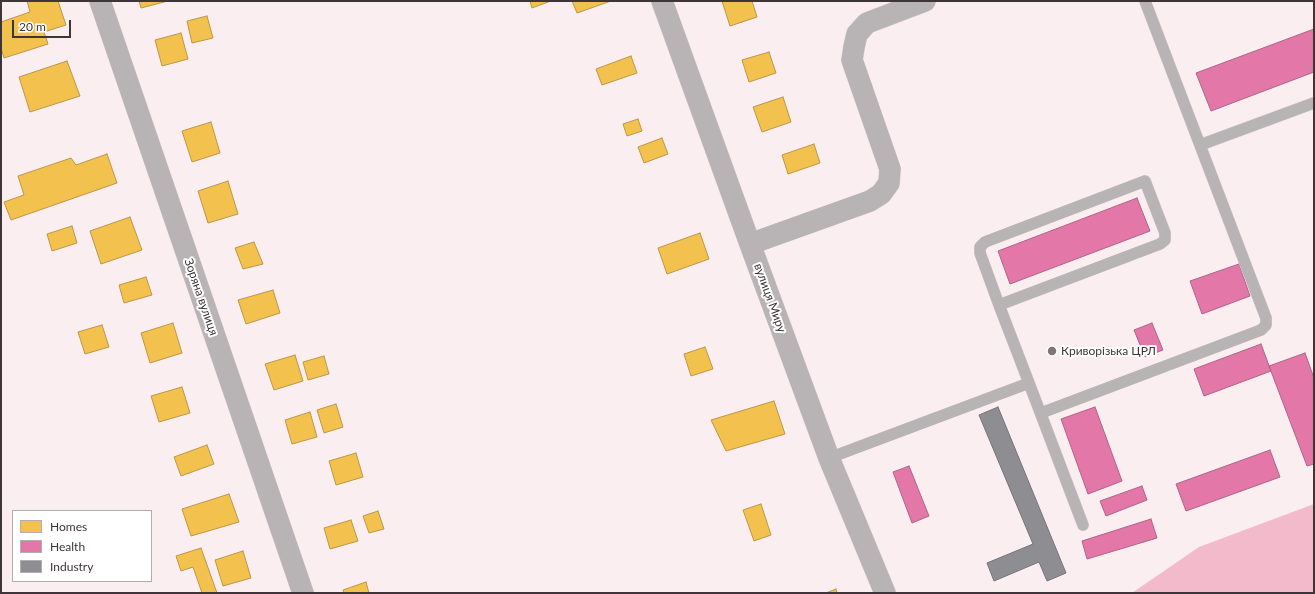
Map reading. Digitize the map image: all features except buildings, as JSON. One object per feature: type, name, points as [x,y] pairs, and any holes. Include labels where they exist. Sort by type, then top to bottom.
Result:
[{"type":"street","name":"Зоряна вулиця","points":[[100,1],[303,593]]},
{"type":"street","name":"вулиця Миру","points":[[662,1],[829,458],[885,593]]},
{"type":"street","points":[[750,244],[870,202],[881,194],[889,183],[890,169],[852,60],[854,47],[857,34],[867,23],[925,1]]},
{"type":"lane","points":[[1041,413],[1261,330],[1266,325],[1266,318],[1146,1]]},
{"type":"lane","points":[[1200,145],[1314,103]]},
{"type":"lane","points":[[999,305],[1160,244],[1165,240],[1165,233],[1145,181],[985,242],[980,247],[980,253],[999,305],[1083,525]]},
{"type":"lane","points":[[829,458],[1029,383]]},
{"type":"shaded area","points":[[1314,504],[1314,593],[1132,593],[1199,547]]},
{"type":"place","name":"Криворізька ЦРЛ","points":[[1052,351]]}]
